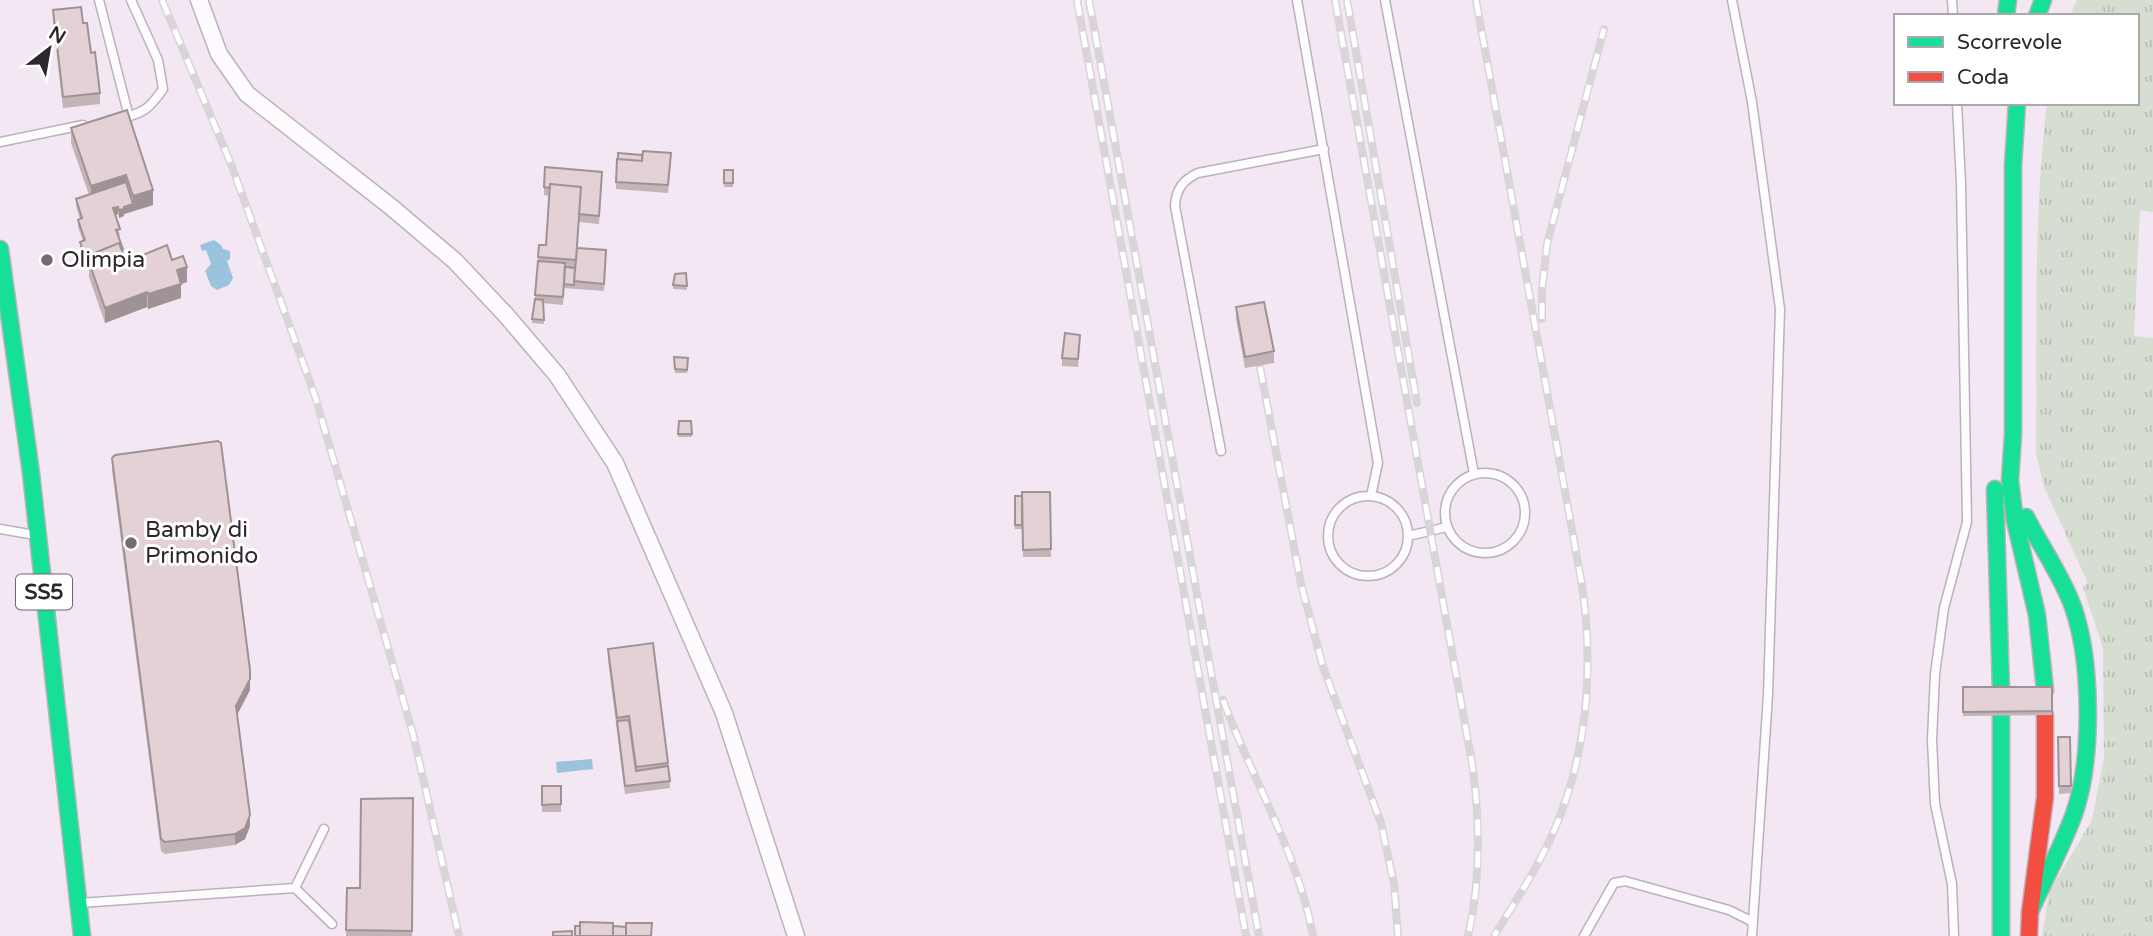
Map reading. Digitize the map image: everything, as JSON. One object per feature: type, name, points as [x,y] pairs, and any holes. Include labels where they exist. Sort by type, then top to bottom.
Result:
[{"type":"main road","points":[[2017,105],[2013,166],[2013,435],[2010,453],[2010,500],[2035,603],[2045,690]]},
{"type":"main road","points":[[1997,159],[1997,301]]},
{"type":"main road","name":"SS5","points":[[0,249],[3,298],[30,460],[82,936]]},
{"type":"main road","points":[[2013,435],[2018,453],[2021,504],[2074,609],[2081,632],[2085,670],[2086,752],[2079,797],[2074,814],[2029,912]]},
{"type":"main road","points":[[1995,464],[2001,691]]},
{"type":"main road","points":[[2001,715],[2001,936]]},
{"type":"main road","points":[[2029,936],[2029,912],[2045,797],[2045,715]]},
{"type":"street","points":[[199,0],[219,54],[247,94],[390,206],[455,261],[557,375],[615,463],[724,713],[796,936]]},
{"type":"lane","points":[[99,0],[128,117]]},
{"type":"lane","points":[[116,119],[138,115],[153,104],[163,89],[158,60],[131,0]]},
{"type":"lane","points":[[1297,0],[1378,463],[1371,496]]},
{"type":"lane","points":[[1385,0],[1474,474]]},
{"type":"lane","points":[[1732,0],[1752,102],[1780,309],[1768,695],[1752,936]]},
{"type":"lane","points":[[1954,936],[1952,884],[1935,804],[1932,740],[1934,674],[1944,608],[1967,522],[1957,105]]},
{"type":"lane","points":[[0,142],[90,124]]},
{"type":"lane","points":[[1221,451],[1175,206],[1178,189],[1184,181],[1198,173],[1324,149]]},
{"type":"lane","points":[[1474,474],[1501,476],[1512,483],[1525,506],[1521,531],[1513,542],[1502,550],[1490,553],[1464,548],[1447,527],[1444,514],[1446,500],[1452,489],[1474,474]]},
{"type":"lane","points":[[1371,496],[1393,505],[1406,524],[1408,536],[1401,560],[1380,575],[1367,576],[1354,574],[1334,559],[1327,534],[1336,511],[1346,502],[1371,496]]},
{"type":"lane","points":[[1408,536],[1447,527]]},
{"type":"lane","points":[[0,529],[38,536]]},
{"type":"lane","points":[[295,888],[324,829]]},
{"type":"lane","points":[[1584,936],[1614,883],[1625,881],[1729,910],[1753,922]]},
{"type":"lane","points":[[78,903],[295,888],[332,924]]},
{"type":"green space","points":[[2077,0],[2153,0],[2153,212],[2140,210],[2134,336],[2153,338],[2153,936],[2042,936],[2049,892],[2092,820],[2104,758],[2103,648],[2083,587],[2088,583],[2044,487],[2036,454],[2038,234],[2047,105],[2139,105],[2139,14],[2071,14]]},
{"type":"water","points":[[214,240],[223,249],[230,251],[230,259],[227,261],[233,278],[229,285],[217,290],[211,286],[205,271],[211,264],[206,250],[202,251],[200,245]]},
{"type":"water","points":[[592,759],[593,769],[557,773],[556,762]]},
{"type":"building","points":[[81,7],[83,23],[87,23],[91,53],[95,52],[100,93],[63,97],[53,10]]},
{"type":"building","points":[[127,110],[153,190],[133,196],[126,175],[91,186],[71,128]]},
{"type":"building","points":[[643,151],[671,153],[668,185],[616,182],[617,159],[642,161]]},
{"type":"building","points":[[618,153],[642,155],[642,161],[618,159]]},
{"type":"building","points":[[545,167],[602,172],[599,216],[579,214],[581,187],[550,184],[550,188],[544,187]]},
{"type":"building","points":[[724,170],[733,170],[733,183],[724,183]]},
{"type":"building","points":[[126,182],[133,204],[119,210],[118,207],[113,208],[120,229],[116,230],[123,249],[119,243],[92,254],[92,260],[87,261],[80,242],[85,240],[78,220],[82,218],[76,199]]},
{"type":"building","points":[[550,184],[581,187],[576,260],[538,257],[539,245],[546,245]]},
{"type":"building","points":[[119,243],[126,262],[167,245],[172,260],[183,256],[187,267],[177,270],[181,284],[148,294],[147,292],[105,308],[89,262],[95,261],[92,254]]},
{"type":"building","points":[[577,248],[606,250],[604,284],[574,281]]},
{"type":"building","points":[[538,261],[565,263],[563,297],[535,295]]},
{"type":"building","points":[[565,267],[575,268],[574,285],[564,284]]},
{"type":"building","points":[[686,273],[687,286],[673,285],[675,274]]},
{"type":"building","points":[[535,299],[543,300],[544,320],[532,319]]},
{"type":"building","points":[[1264,302],[1274,351],[1245,357],[1236,307]]},
{"type":"building","points":[[1065,333],[1080,335],[1078,359],[1062,358]]},
{"type":"building","points":[[674,357],[688,358],[687,370],[675,369]]},
{"type":"building","points":[[679,421],[691,421],[692,434],[678,434]]},
{"type":"building","points":[[218,441],[221,443],[250,670],[250,679],[236,706],[250,815],[245,828],[235,834],[165,842],[161,839],[112,458],[115,455]]},
{"type":"building","points":[[1022,492],[1050,492],[1051,549],[1023,550]]},
{"type":"building","points":[[1015,496],[1022,496],[1022,525],[1015,525]]},
{"type":"building","points":[[653,643],[668,763],[636,767],[629,716],[617,718],[608,649]]},
{"type":"building","points":[[1963,687],[2052,687],[2052,711],[1963,712]]},
{"type":"building","points":[[629,720],[636,771],[668,766],[670,781],[625,786],[617,721]]},
{"type":"building","points":[[2058,737],[2070,737],[2071,786],[2059,786]]},
{"type":"building","points":[[542,786],[561,786],[561,804],[542,805]]},
{"type":"building","points":[[413,798],[412,931],[346,930],[347,888],[360,888],[361,799]]},
{"type":"building","points":[[580,922],[613,923],[613,936],[580,936]]},
{"type":"building","points":[[626,923],[652,923],[651,936],[626,936]]},
{"type":"building","points":[[575,926],[580,926],[580,936],[575,936]]},
{"type":"building","points":[[613,926],[626,927],[626,936],[613,936]]},
{"type":"building","points":[[572,931],[572,936],[553,936],[553,932]]},
{"type":"railway","points":[[162,0],[231,164],[315,396],[413,734],[459,936]]},
{"type":"railway","points":[[1077,0],[1246,936]]},
{"type":"railway","points":[[1089,0],[1259,936]]},
{"type":"railway","points":[[1335,0],[1473,769],[1478,852],[1468,936]]},
{"type":"railway","points":[[1347,0],[1417,403]]},
{"type":"railway","points":[[1476,0],[1582,585],[1587,648],[1581,742],[1565,803],[1540,860],[1494,936]]},
{"type":"railway","points":[[1542,319],[1547,244],[1604,29]]},
{"type":"railway","points":[[1260,367],[1301,584],[1323,667],[1381,823],[1394,884],[1398,936]]},
{"type":"railway","points":[[1223,700],[1286,846],[1297,875],[1313,936]]},
{"type":"traffic: fast","points":[[2006,14],[2008,0]]},
{"type":"traffic: fast","points":[[2038,14],[2043,0]]},
{"type":"traffic: fast","points":[[2017,105],[2013,166],[2013,435],[2010,480],[2015,521],[2037,615],[2045,690]]},
{"type":"traffic: fast","points":[[0,249],[31,473],[82,936]]},
{"type":"traffic: fast","points":[[1995,489],[2001,691]]},
{"type":"traffic: fast","points":[[2026,517],[2073,607],[2084,655],[2088,711],[2085,766],[2074,814],[2030,912]]},
{"type":"traffic: fast","points":[[2001,715],[2001,936]]},
{"type":"traffic: jam","points":[[2029,936],[2045,797],[2045,715]]},
{"type":"place","name":"Olimpia","points":[[47,260]]},
{"type":"place","name":"Bamby di Primonido","points":[[131,543]]}]
